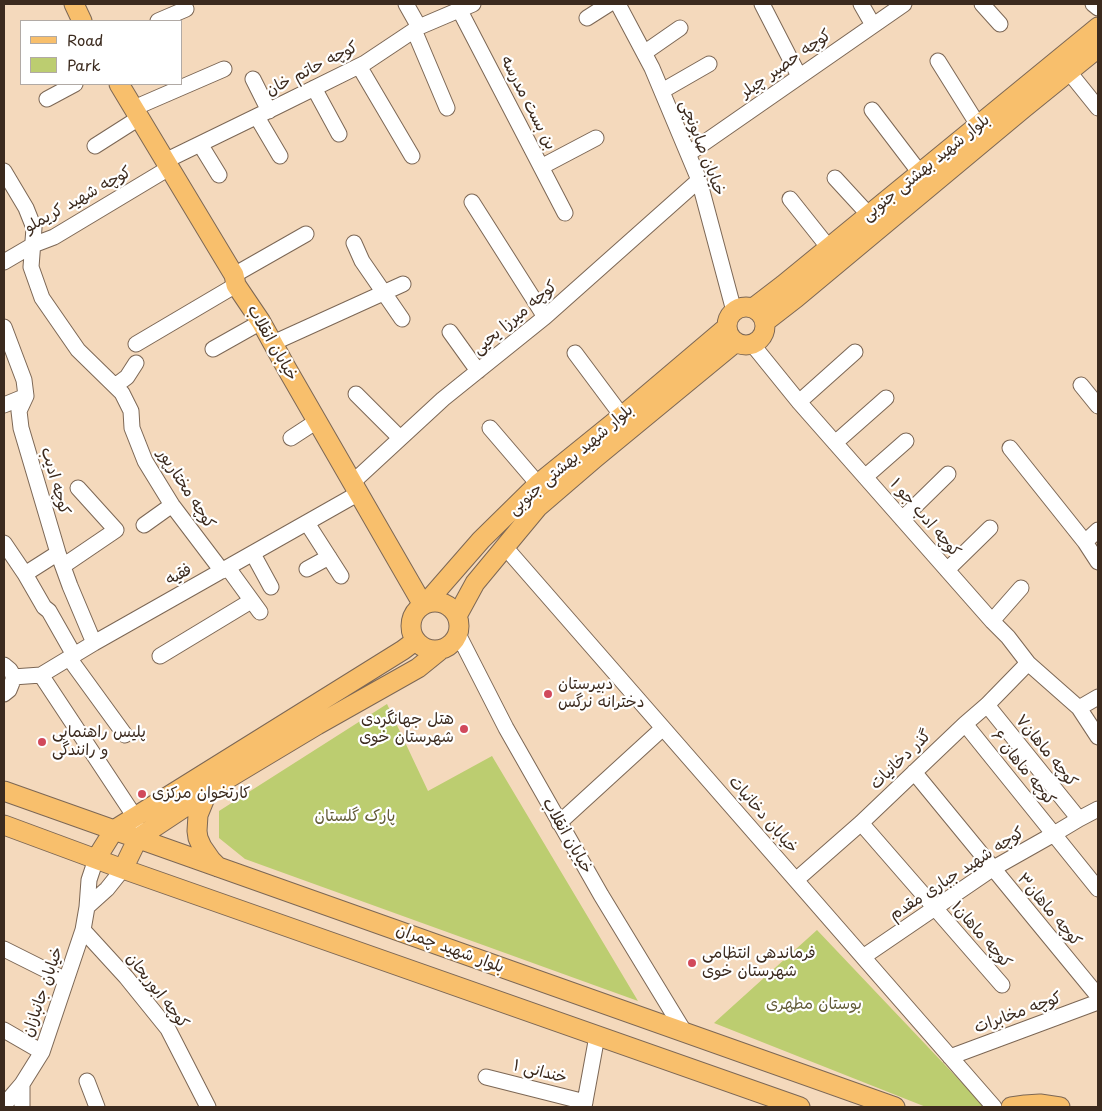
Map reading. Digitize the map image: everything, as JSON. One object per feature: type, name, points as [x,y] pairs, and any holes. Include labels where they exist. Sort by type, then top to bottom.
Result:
[{"type":"main road","points":[[74,4],[82,20]]},
{"type":"main road","name":"بلوار شهید بهشتی جنوبی","points":[[759,315],[829,248],[1098,27]]},
{"type":"main road","name":"بلوار شهید بهشتی جنوبی","points":[[759,315],[1098,48]]},
{"type":"main road","name":"خیابان انقلاب","points":[[120,85],[261,322],[425,604]]},
{"type":"main road","points":[[743,307],[759,315],[764,331],[760,339],[737,331],[743,307]]},
{"type":"main road","name":"بلوار شهید بهشتی جنوبی","points":[[425,604],[481,540],[538,484],[622,416],[737,331]]},
{"type":"main road","name":"بلوار شهید بهشتی جنوبی","points":[[458,625],[475,584],[538,507],[737,331]]},
{"type":"main road","points":[[456,568],[462,582],[468,585],[475,584]]},
{"type":"main road","points":[[123,869],[138,838],[227,779],[418,668],[439,651],[451,645],[458,625],[453,610],[447,605],[434,602],[425,604],[417,610],[412,617],[410,625],[411,633],[420,646],[439,651]]},
{"type":"main road","points":[[96,859],[114,830],[415,641]]},
{"type":"main road","name":"بلوار شهید چمران","points":[[4,792],[895,1107]]},
{"type":"main road","points":[[207,793],[198,815],[198,838],[202,847],[218,867]]},
{"type":"main road","name":"بلوار شهید چمران","points":[[4,825],[123,869],[800,1107]]},
{"type":"main road","points":[[1011,1107],[1040,1104],[1060,1107]]},
{"type":"street","points":[[406,4],[446,108]]},
{"type":"street","points":[[587,18],[609,4]]},
{"type":"street","name":"خیابان صابونچی","points":[[618,4],[652,68],[699,180],[737,331]]},
{"type":"street","points":[[762,4],[799,76]]},
{"type":"street","points":[[861,4],[873,25]]},
{"type":"street","name":"کوچه حصیر چیلر","points":[[688,154],[904,4]]},
{"type":"street","points":[[982,4],[1000,24]]},
{"type":"street","points":[[1093,4],[1098,8]]},
{"type":"street","name":"کوچه حاتم خان","points":[[167,164],[200,144],[359,66],[416,28],[466,7]]},
{"type":"street","name":"بن بست مدرسه","points":[[466,7],[541,167],[565,212]]},
{"type":"street","points":[[160,20],[186,9]]},
{"type":"street","points":[[644,54],[680,28]]},
{"type":"street","points":[[938,60],[978,125]]},
{"type":"street","points":[[662,91],[709,64]]},
{"type":"street","points":[[359,66],[412,156]]},
{"type":"street","points":[[95,146],[136,113],[224,69]]},
{"type":"street","points":[[1069,72],[1098,108]]},
{"type":"street","points":[[253,80],[263,114],[280,156]]},
{"type":"street","points":[[47,98],[74,85]]},
{"type":"street","points":[[314,88],[338,134]]},
{"type":"street","points":[[872,110],[920,173]]},
{"type":"street","points":[[541,167],[596,138]]},
{"type":"street","points":[[200,144],[219,175]]},
{"type":"street","name":"کوچه شهید کریملو","points":[[4,262],[33,245],[54,237],[167,164]]},
{"type":"street","name":"کوچه مختارپور","points":[[4,171],[26,208],[34,228],[32,267],[42,298],[78,350],[122,392],[131,411],[132,428],[144,461],[172,505],[256,606],[160,656]]},
{"type":"street","points":[[835,178],[868,215]]},
{"type":"street","name":"کوچه میرزا یحیی","points":[[356,488],[400,438],[443,399],[544,317],[699,180]]},
{"type":"street","points":[[790,199],[829,248]]},
{"type":"street","points":[[472,202],[544,317]]},
{"type":"street","points":[[136,344],[306,234]]},
{"type":"street","points":[[354,244],[362,261],[402,319]]},
{"type":"street","points":[[273,343],[403,284]]},
{"type":"street","points":[[213,349],[261,322]]},
{"type":"street","name":"کوچه ادیب","points":[[4,327],[24,380],[26,396],[19,411],[21,428],[60,560],[94,643]]},
{"type":"street","name":"کوچه ادب جو ۱","points":[[737,331],[1028,663],[1078,708],[1098,738]]},
{"type":"street","points":[[450,332],[478,371]]},
{"type":"street","points":[[799,402],[855,352]]},
{"type":"street","points":[[575,353],[622,416]]},
{"type":"street","points":[[115,386],[127,376],[136,363]]},
{"type":"street","points":[[1081,385],[1098,406]]},
{"type":"street","points":[[356,394],[400,438]]},
{"type":"street","points":[[4,405],[26,396]]},
{"type":"street","points":[[835,443],[886,398]]},
{"type":"street","points":[[291,438],[317,421]]},
{"type":"street","points":[[490,428],[538,484]]},
{"type":"street","points":[[865,477],[906,441]]},
{"type":"street","points":[[1010,448],[1085,542],[1098,562]]},
{"type":"street","points":[[902,519],[948,474]]},
{"type":"street","points":[[25,574],[60,560],[116,530],[78,488]]},
{"type":"street","name":"فقیه","points":[[7,681],[41,675],[71,656],[307,523],[356,488]]},
{"type":"street","points":[[144,524],[172,505]]},
{"type":"street","points":[[307,523],[341,576]]},
{"type":"street","points":[[947,570],[990,528]]},
{"type":"street","points":[[1085,542],[1098,530]]},
{"type":"street","points":[[4,543],[44,607],[49,611],[71,656],[125,735]]},
{"type":"street","name":"خیابان دخانیات","points":[[505,547],[994,1107]]},
{"type":"street","points":[[253,554],[271,586]]},
{"type":"street","points":[[307,569],[328,557]]},
{"type":"street","points":[[992,621],[1021,588]]},
{"type":"street","name":"خیابان انقلاب","points":[[458,625],[506,728],[600,895],[685,1034]]},
{"type":"street","name":"گذر دخانیات","points":[[796,880],[987,705],[1028,663]]},
{"type":"street","points":[[41,675],[134,817],[138,838]]},
{"type":"street","points":[[4,708],[7,681]]},
{"type":"street","points":[[1078,708],[1098,696]]},
{"type":"street","name":"کوچه ماهان۷","points":[[987,705],[1079,819]]},
{"type":"street","name":"کوچه ماهان ۶","points":[[965,724],[1098,889]]},
{"type":"street","points":[[560,823],[663,728]]},
{"type":"street","name":"کوچه ماهان۳","points":[[914,772],[1098,996]]},
{"type":"street","name":"کوچه شهید جباری مقدم","points":[[863,957],[992,869],[1098,809]]},
{"type":"street","name":"کوچه ماهان۱","points":[[860,823],[1002,985]]},
{"type":"street","name":"خیابان جانبازان","points":[[4,1105],[22,1084],[42,1052],[83,930],[90,880],[96,859]]},
{"type":"street","points":[[87,906],[107,889],[123,869]]},
{"type":"street","name":"کوچه ابوریحان","points":[[83,930],[126,977],[168,1029],[208,1107]]},
{"type":"street","points":[[4,949],[66,980]]},
{"type":"street","name":"کوچه مخابرات","points":[[950,1057],[1098,1002]]},
{"type":"street","points":[[4,1030],[42,1052]]},
{"type":"street","points":[[585,1105],[597,1036]]},
{"type":"street","name":"خندانی ۱","points":[[486,1077],[585,1105]]},
{"type":"street","points":[[87,1081],[97,1107]]},
{"type":"street","points":[[22,1084],[22,1107]]},
{"type":"green space","name":"پارک گلستان","points":[[387,704],[428,791],[492,756],[638,1001],[245,859],[219,838],[219,811]]},
{"type":"green space","name":"بوستان مطهری","points":[[817,930],[983,1105],[981,1107],[926,1107],[714,1023]]},
{"type":"place","name":"دبیرستان دخترانه نرگس","points":[[548,694]]},
{"type":"place","name":"هتل جهانگردی شهرستان خوی","points":[[464,729]]},
{"type":"place","name":"پلیس راهنمایی و رانندگی","points":[[42,742]]},
{"type":"place","name":"کارتخوان مرکزی","points":[[142,794]]},
{"type":"place","name":"فرماندهی انتظامی شهرستان خوی","points":[[692,963]]}]
